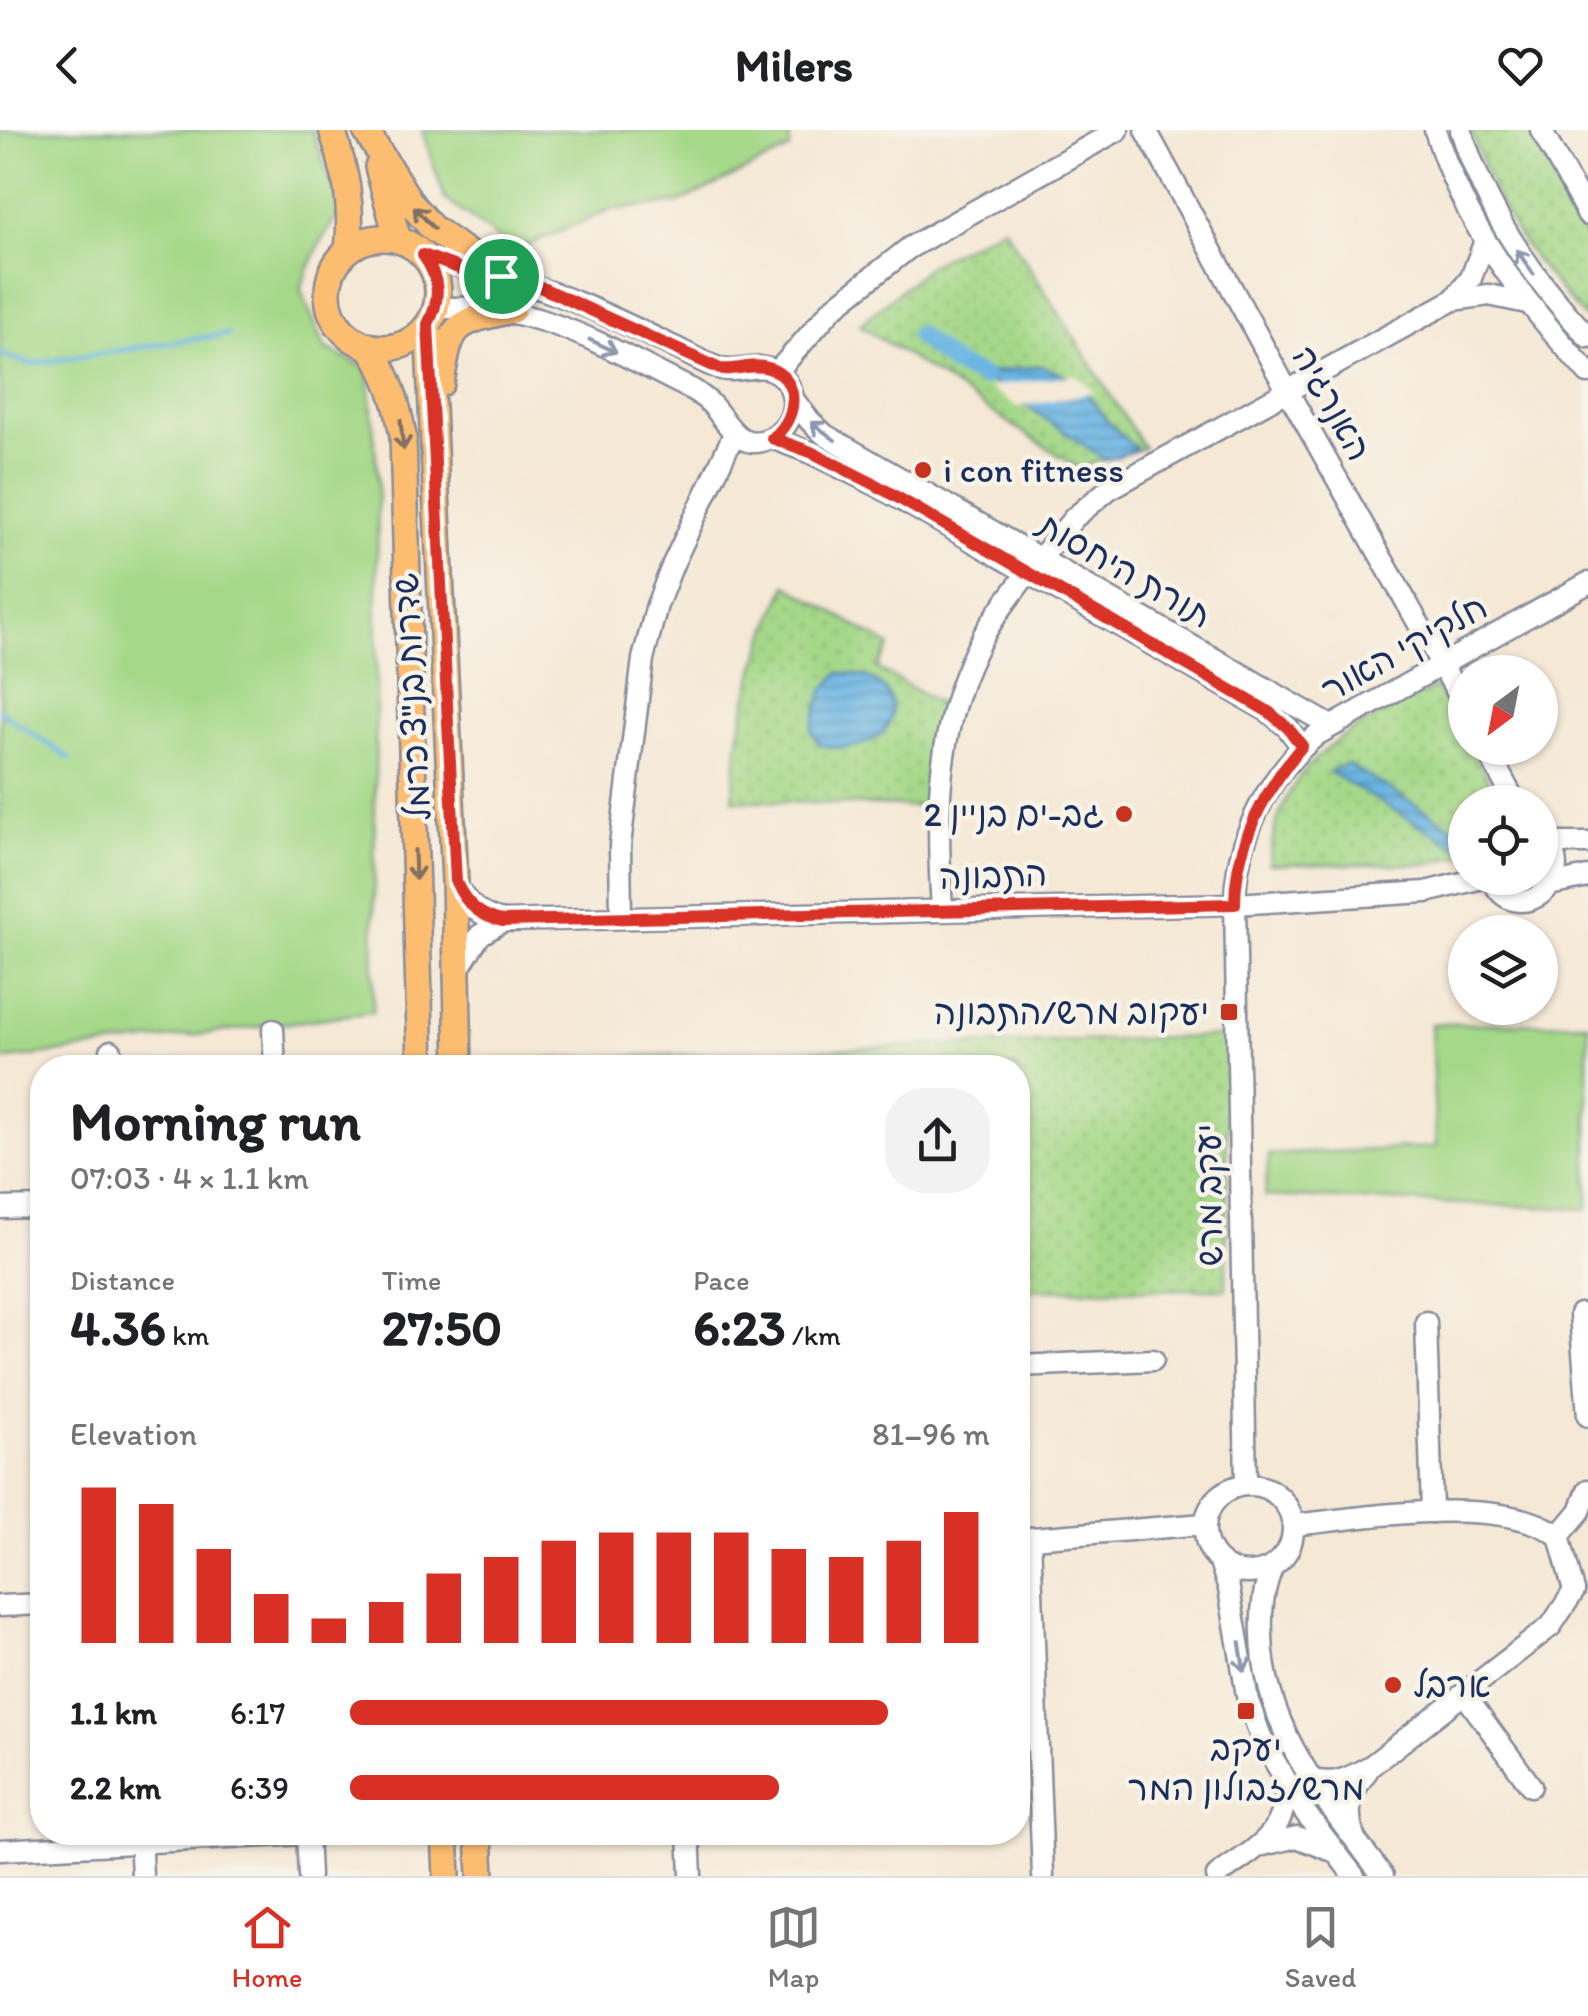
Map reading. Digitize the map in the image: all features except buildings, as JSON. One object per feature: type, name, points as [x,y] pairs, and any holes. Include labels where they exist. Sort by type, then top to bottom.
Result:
[{"type":"main road","points":[[332,130],[347,177],[352,214],[348,250]]},
{"type":"main road","points":[[366,130],[398,240]]},
{"type":"main road","points":[[366,130],[412,205],[432,228],[501,276]]},
{"type":"main road","points":[[398,240],[423,255],[436,281],[432,317],[402,344],[369,346],[340,327],[328,295],[330,278],[348,250],[364,241],[398,240]]},
{"type":"main road","points":[[435,423],[448,342],[454,332],[474,319],[512,310]]},
{"type":"main road","name":"שדרות בנ\"צ כרמל","points":[[432,317],[456,882],[459,1055]]},
{"type":"main road","name":"שדרות בנ\"צ כרמל","points":[[369,346],[396,395],[403,436],[421,1055]]},
{"type":"main road","points":[[446,1845],[447,1876]]},
{"type":"main road","points":[[480,1845],[481,1876]]},
{"type":"street","points":[[777,372],[832,308],[909,248],[1118,130]]},
{"type":"street","name":"האנרגיה","points":[[1146,130],[1288,392],[1448,673]]},
{"type":"street","points":[[1435,130],[1453,182],[1484,243],[1526,303],[1588,373]]},
{"type":"street","points":[[1461,130],[1474,174],[1498,222],[1526,265],[1588,336]]},
{"type":"street","points":[[1541,130],[1588,215]]},
{"type":"street","points":[[1453,300],[1471,278],[1484,243]]},
{"type":"street","points":[[423,255],[576,302],[720,369],[765,367],[777,372],[793,398],[789,422],[772,438],[752,441],[734,434],[710,403],[694,390],[556,324],[512,310],[466,306],[432,317]]},
{"type":"street","points":[[942,909],[938,794],[953,716],[976,650],[1034,566],[1074,518],[1109,489],[1453,300],[1489,295],[1526,303]]},
{"type":"street","points":[[720,416],[719,394],[731,375],[741,369]]},
{"type":"street","name":"תורת היחסות","points":[[793,398],[825,435],[1269,712],[1302,746]]},
{"type":"street","points":[[621,916],[620,845],[643,659],[672,564],[734,434]]},
{"type":"street","name":"תורת היחסות","points":[[772,438],[811,452],[1034,566],[1330,726]]},
{"type":"street","name":"חלקיקי האור","points":[[1235,904],[1235,878],[1250,828],[1284,768],[1302,746],[1442,662],[1588,583]]},
{"type":"street","points":[[1558,841],[1588,843]]},
{"type":"street","points":[[1558,883],[1588,876]]},
{"type":"street","points":[[456,882],[468,904],[503,921]]},
{"type":"street","name":"התבונה","points":[[503,921],[1235,904],[1426,892],[1448,886]]},
{"type":"street","points":[[1505,895],[1524,901],[1544,895]]},
{"type":"street","name":"יעקב מרש","points":[[1235,904],[1246,1484]]},
{"type":"street","points":[[458,968],[480,935],[503,921]]},
{"type":"street","points":[[273,1030],[274,1055]]},
{"type":"street","points":[[0,1208],[30,1207]]},
{"type":"street","points":[[1580,1314],[1588,1416]]},
{"type":"street","points":[[1426,1322],[1432,1512]]},
{"type":"street","points":[[1030,1365],[1152,1360]]},
{"type":"street","points":[[1354,1876],[1283,1780],[1248,1701],[1229,1589],[1220,1562],[1210,1551],[1205,1524],[1214,1501],[1223,1492],[1246,1484],[1272,1490],[1290,1511],[1294,1525],[1289,1548],[1273,1566],[1261,1608],[1265,1678],[1277,1715],[1310,1779],[1382,1876]]},
{"type":"street","points":[[1559,1536],[1580,1511],[1588,1490]]},
{"type":"street","points":[[1294,1525],[1432,1512],[1489,1514],[1529,1521],[1559,1536],[1581,1593],[1551,1626],[1372,1765],[1340,1781],[1310,1779]]},
{"type":"street","points":[[1030,1539],[1205,1524]]},
{"type":"street","points":[[1220,1562],[1246,1573],[1273,1566]]},
{"type":"street","points":[[0,1606],[30,1605]]},
{"type":"street","points":[[1465,1695],[1531,1786]]},
{"type":"street","points":[[1030,1752],[1043,1876]]},
{"type":"street","points":[[1356,1841],[1349,1818],[1351,1797],[1372,1765]]},
{"type":"street","points":[[1227,1873],[1282,1818],[1286,1802],[1283,1780]]},
{"type":"street","points":[[1252,1850],[1275,1840],[1298,1837],[1318,1843],[1340,1858]]},
{"type":"street","points":[[0,1850],[58,1845]]},
{"type":"street","points":[[140,1845],[142,1876]]},
{"type":"street","points":[[308,1845],[309,1876]]},
{"type":"street","points":[[690,1845],[691,1876]]},
{"type":"green space","points":[[0,130],[312,130],[341,209],[318,247],[300,289],[326,349],[368,369],[378,481],[373,1012],[0,1060]]},
{"type":"green space","points":[[422,130],[789,130],[790,149],[678,203],[609,210],[515,251],[445,199]]},
{"type":"green space","points":[[1471,130],[1530,130],[1588,239],[1588,321],[1548,277],[1517,233],[1492,186]]},
{"type":"green space","points":[[1004,227],[1144,448],[1078,468],[860,325],[931,264]]},
{"type":"green space","points":[[787,585],[890,646],[877,668],[941,705],[926,807],[733,800],[738,745],[750,690]]},
{"type":"green space","points":[[1437,687],[1448,707],[1448,765],[1480,765],[1492,785],[1448,785],[1448,859],[1425,864],[1269,864],[1287,796],[1304,771],[1324,750],[1376,717]]},
{"type":"green space","points":[[1588,1023],[1588,1209],[1265,1196],[1269,1155],[1436,1147],[1431,1024]]},
{"type":"green space","points":[[1228,1036],[1226,1289],[1030,1290],[1030,1055],[663,1055]]},
{"type":"water","points":[[1042,366],[1067,376],[1085,390],[1106,420],[1137,450],[1106,460],[981,375]]},
{"type":"water","points":[[839,673],[865,677],[882,686],[890,700],[891,716],[884,730],[870,742],[848,747],[820,745],[811,730],[823,691]]},
{"type":"water","points":[[1347,764],[1448,824],[1448,842],[1329,772]]},
{"type":"pier","points":[[1075,375],[1094,392],[1017,407],[988,387]]},
{"type":"waterway","points":[[0,354],[30,364],[228,334]]},
{"type":"waterway","points":[[918,335],[953,364],[983,377]]},
{"type":"waterway","points":[[0,711],[70,759]]},
{"type":"place","name":"i con fitness","points":[[923,470]]},
{"type":"place","name":"גב-ים בניין 2","points":[[1124,814]]},
{"type":"place","name":"יעקוב מרש/התבונה","points":[[1229,1012]]},
{"type":"place","name":"ארבל","points":[[1393,1685]]},
{"type":"place","name":"יעקב מרש/זבולון המר","points":[[1246,1711]]},
{"type":"route","points":[[423,255],[464,270],[501,276],[576,302],[720,369],[752,366],[777,372],[790,388],[793,410],[789,422],[772,438],[811,452],[876,485],[1269,712],[1288,728],[1302,746],[1266,796],[1250,828],[1235,878],[1235,904],[503,921],[468,904],[456,882],[428,324],[438,295],[432,267],[423,255]]}]
